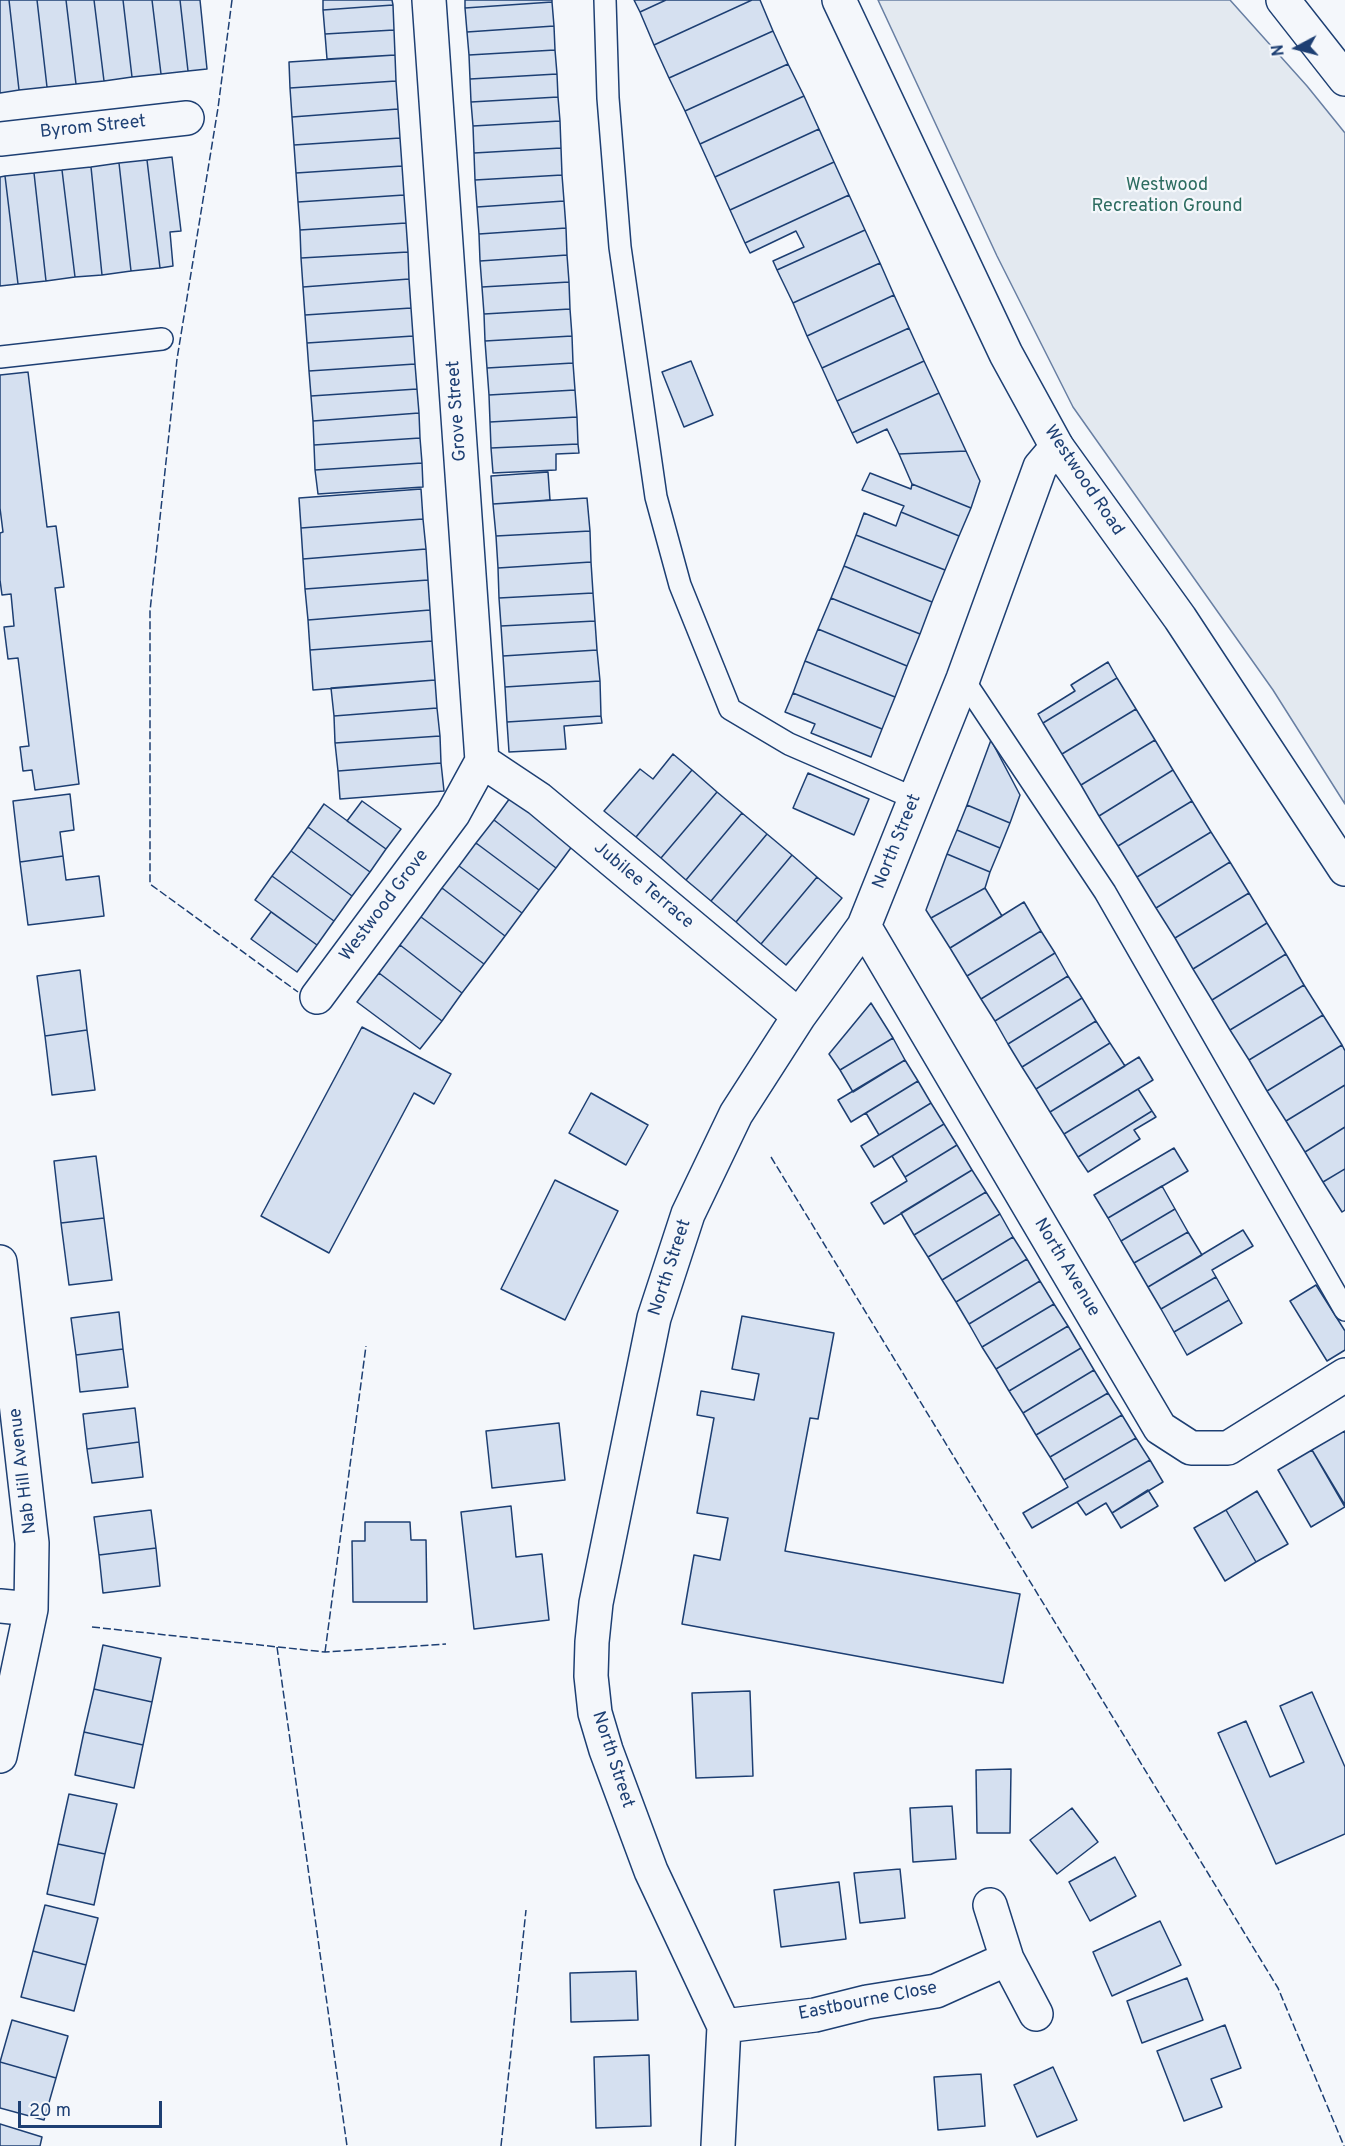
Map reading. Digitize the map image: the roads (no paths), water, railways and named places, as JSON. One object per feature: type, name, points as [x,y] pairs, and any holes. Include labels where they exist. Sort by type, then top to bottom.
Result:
[{"type":"street","name":"Grove Street","points":[[429,0],[482,761]]},
{"type":"street","name":"Westwood Road","points":[[839,0],[1006,354],[1057,447],[1180,618],[1345,869]]},
{"type":"street","points":[[1283,0],[1345,79]]},
{"type":"street","name":"Byrom Street","points":[[0,139],[187,118]]},
{"type":"street","name":"North Street","points":[[718,2146],[724,2026],[651,1871],[606,1750],[595,1713],[591,1676],[596,1603],[657,1308],[688,1214],[736,1114],[799,1016],[864,926],[963,679],[1040,467],[1057,447]]},
{"type":"street","name":"Westwood Grove","points":[[317,998],[453,814],[482,761]]},
{"type":"street","name":"Jubilee Terrace","points":[[482,761],[539,799],[799,1016]]},
{"type":"street","name":"North Avenue","points":[[864,926],[1160,1428],[1191,1448],[1228,1448],[1345,1375]]},
{"type":"street","name":"Nab Hill Avenue","points":[[0,1262],[32,1543],[16,1608],[0,1756]]},
{"type":"street","points":[[990,1905],[1006,1959],[1036,2014]]},
{"type":"street","name":"Eastbourne Close","points":[[724,2026],[815,2015],[867,2002],[936,1991],[1006,1959]]},
{"type":"lane","points":[[605,0],[608,98],[620,247],[656,498],[680,585],[730,709],[789,744],[916,799]]},
{"type":"lane","points":[[0,357],[162,339]]},
{"type":"lane","points":[[963,679],[1105,892],[1345,1310]]},
{"type":"park label","name":"Westwood Recreation Ground","points":[[1167,196]]}]
